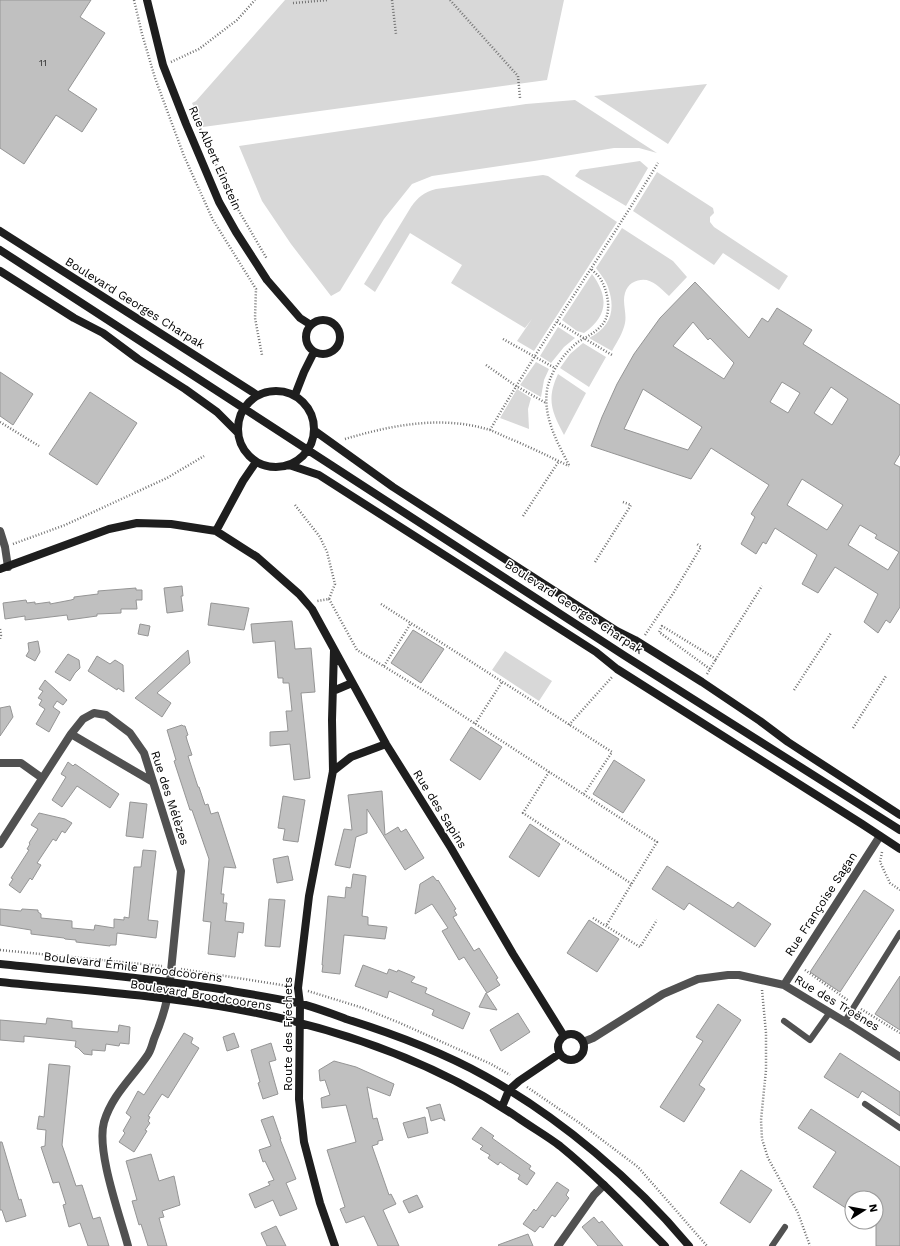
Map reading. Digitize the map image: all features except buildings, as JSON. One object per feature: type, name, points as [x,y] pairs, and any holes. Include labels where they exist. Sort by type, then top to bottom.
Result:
[{"type":"street","name":"Rue Albert Einstein","points":[[147,0],[163,65],[219,202],[236,232],[267,280],[300,318],[311,325]]},
{"type":"street","name":"Boulevard Georges Charpak","points":[[0,231],[257,395]]},
{"type":"street","name":"Boulevard Georges Charpak","points":[[0,250],[649,671],[900,830]]},
{"type":"street","points":[[0,271],[74,318],[103,333],[138,359],[185,389],[217,412],[238,432]]},
{"type":"street","points":[[326,320],[336,325],[340,334],[339,344],[331,353],[320,354],[314,352],[310,349],[306,339],[308,329],[311,325],[316,322],[326,320]]},
{"type":"street","points":[[295,395],[314,352]]},
{"type":"street","points":[[270,390],[282,390],[295,395],[304,401],[314,420],[315,431],[308,450],[300,459],[289,465],[278,467],[267,466],[256,462],[247,454],[241,444],[238,432],[238,421],[244,408],[250,400],[257,395],[270,390]]},
{"type":"street","name":"Boulevard Georges Charpak","points":[[315,431],[393,487],[617,631],[635,640],[702,682],[760,721],[788,742],[900,815]]},
{"type":"street","points":[[0,531],[5,547],[4,568],[109,529],[138,523],[171,524],[216,532],[243,481],[256,462]]},
{"type":"street","points":[[289,465],[319,475],[364,503],[596,652],[617,669],[900,849]]},
{"type":"street","name":"Rue des Sapins","points":[[216,532],[257,557],[299,594],[312,609],[386,744],[451,848],[513,954],[564,1036]]},
{"type":"street","name":"Route des Fréchets","points":[[334,649],[332,720],[333,771],[309,896],[298,988],[300,1004],[299,1099],[304,1142],[320,1202],[335,1246]]},
{"type":"street","points":[[333,691],[352,683]]},
{"type":"street","name":"Rue des Mélèzes","points":[[0,844],[71,734],[83,719],[94,713],[106,716],[130,733],[144,753],[181,871],[168,999],[164,1014],[148,1055],[114,1098],[104,1122],[103,1147],[107,1168],[128,1246]]},
{"type":"street","points":[[71,734],[153,782]]},
{"type":"street","points":[[333,771],[351,757],[386,744]]},
{"type":"street","points":[[0,763],[22,763],[42,778]]},
{"type":"street","name":"Rue Françoise Sagan","points":[[784,985],[880,836]]},
{"type":"street","name":"Boulevard Émile Broodcoorens","points":[[0,964],[170,981],[266,997],[300,1004],[380,1029],[484,1075],[509,1090],[560,1125],[609,1164],[669,1222],[689,1246]]},
{"type":"street","name":"Rue des Troënes","points":[[582,1042],[593,1038],[663,994],[698,979],[728,975],[784,985],[830,1012],[900,1057]]},
{"type":"street","name":"Boulevard Broodcoorens","points":[[0,982],[168,999],[236,1009],[299,1023],[355,1039],[426,1066],[475,1091],[502,1107],[559,1146],[604,1184],[665,1246]]},
{"type":"street","points":[[569,1034],[577,1036],[582,1042],[582,1054],[575,1060],[566,1059],[558,1050],[559,1042],[564,1036],[569,1034]]},
{"type":"street","points":[[502,1107],[509,1090],[519,1081],[560,1054]]},
{"type":"street","points":[[558,1246],[592,1198],[604,1184]]},
{"type":"lane","points":[[844,1021],[900,933]]},
{"type":"lane","points":[[784,1021],[810,1040],[830,1012]]},
{"type":"lane","points":[[865,1104],[900,1128]]},
{"type":"lane","points":[[772,1246],[785,1227]]},
{"type":"path","points":[[163,65],[199,50],[237,20],[255,0]]},
{"type":"path","points":[[293,3],[328,0]]},
{"type":"path","points":[[392,0],[396,34]]},
{"type":"path","points":[[450,0],[518,76],[520,98]]},
{"type":"path","points":[[172,55],[176,68]]},
{"type":"path","points":[[199,125],[229,194],[270,264]]},
{"type":"path","points":[[490,430],[516,386],[658,163]]},
{"type":"path","points":[[345,439],[385,428],[434,422],[462,425],[490,430],[569,466],[549,422],[547,390],[555,368],[567,352],[601,326],[607,315],[608,302],[604,287],[599,277],[591,269]]},
{"type":"path","points":[[262,355],[254,318],[256,289],[267,280]]},
{"type":"path","points":[[557,322],[612,355]]},
{"type":"path","points":[[503,339],[555,368]]},
{"type":"path","points":[[486,365],[516,386],[547,404]]},
{"type":"path","points":[[0,422],[39,446]]},
{"type":"path","points":[[5,547],[65,525],[167,478],[204,456]]},
{"type":"path","points":[[523,516],[559,461]]},
{"type":"path","points":[[595,562],[631,505],[623,502]]},
{"type":"path","points":[[295,505],[320,537],[327,552],[336,584],[329,599]]},
{"type":"path","points":[[643,637],[674,592],[701,546],[697,544]]},
{"type":"path","points":[[705,676],[762,586]]},
{"type":"path","points":[[306,603],[329,599]]},
{"type":"path","points":[[329,599],[357,650],[475,724],[657,842],[606,926]]},
{"type":"path","points":[[381,604],[612,752],[584,794]]},
{"type":"path","points":[[384,666],[411,623]]},
{"type":"path","points":[[710,669],[659,632],[662,626],[716,659]]},
{"type":"path","points":[[0,630],[0,639]]},
{"type":"path","points":[[794,690],[831,633]]},
{"type":"path","points":[[569,725],[612,676]]},
{"type":"path","points":[[853,728],[886,676]]},
{"type":"path","points":[[475,724],[502,682]]},
{"type":"path","points":[[549,772],[523,813],[632,884]]},
{"type":"path","points":[[883,850],[880,862],[890,883],[900,890]]},
{"type":"path","points":[[594,918],[640,947],[657,920]]},
{"type":"path","points":[[761,980],[766,1033],[766,1070],[761,1120],[762,1140],[768,1158],[798,1213],[810,1246]]},
{"type":"shaded area","points":[[285,0],[564,0],[547,80],[203,127],[192,103],[196,101]]},
{"type":"shaded area","points":[[707,84],[668,144],[594,96]]},
{"type":"shaded area","points":[[575,100],[657,153],[639,148],[614,148],[432,176],[412,184],[384,219],[340,291],[331,296],[291,244],[262,201],[239,146],[526,104]]},
{"type":"shaded area","points":[[640,161],[648,168],[626,206],[575,176],[580,170]]},
{"type":"shaded area","points":[[657,172],[713,208],[714,213],[710,217],[710,222],[714,227],[788,276],[779,290],[723,253],[714,265],[633,211]]},
{"type":"shaded area","points":[[543,175],[548,176],[617,222],[534,351],[517,341],[532,319],[525,328],[451,283],[462,265],[410,233],[375,292],[364,284],[411,207],[425,193],[436,189]]},
{"type":"shaded area","points":[[622,228],[673,261],[687,277],[669,296],[648,280],[632,283],[626,290],[624,297],[624,327],[612,351],[589,338],[602,329],[610,317],[612,303],[608,287],[596,268]]},
{"type":"shaded area","points":[[592,274],[598,282],[603,298],[603,306],[602,313],[598,320],[584,333],[577,331],[562,320]]},
{"type":"shaded area","points":[[558,327],[575,338],[564,347],[551,363],[540,356]]},
{"type":"shaded area","points":[[583,343],[606,357],[589,387],[560,368],[570,354]]},
{"type":"shaded area","points":[[536,362],[549,369],[544,380],[541,397],[520,385]]},
{"type":"shaded area","points":[[558,374],[586,393],[564,435],[556,419],[551,399],[554,383]]},
{"type":"shaded area","points":[[517,389],[531,398],[528,409],[529,429],[500,418]]},
{"type":"shaded area","points":[[505,651],[552,681],[539,701],[492,670]]}]
